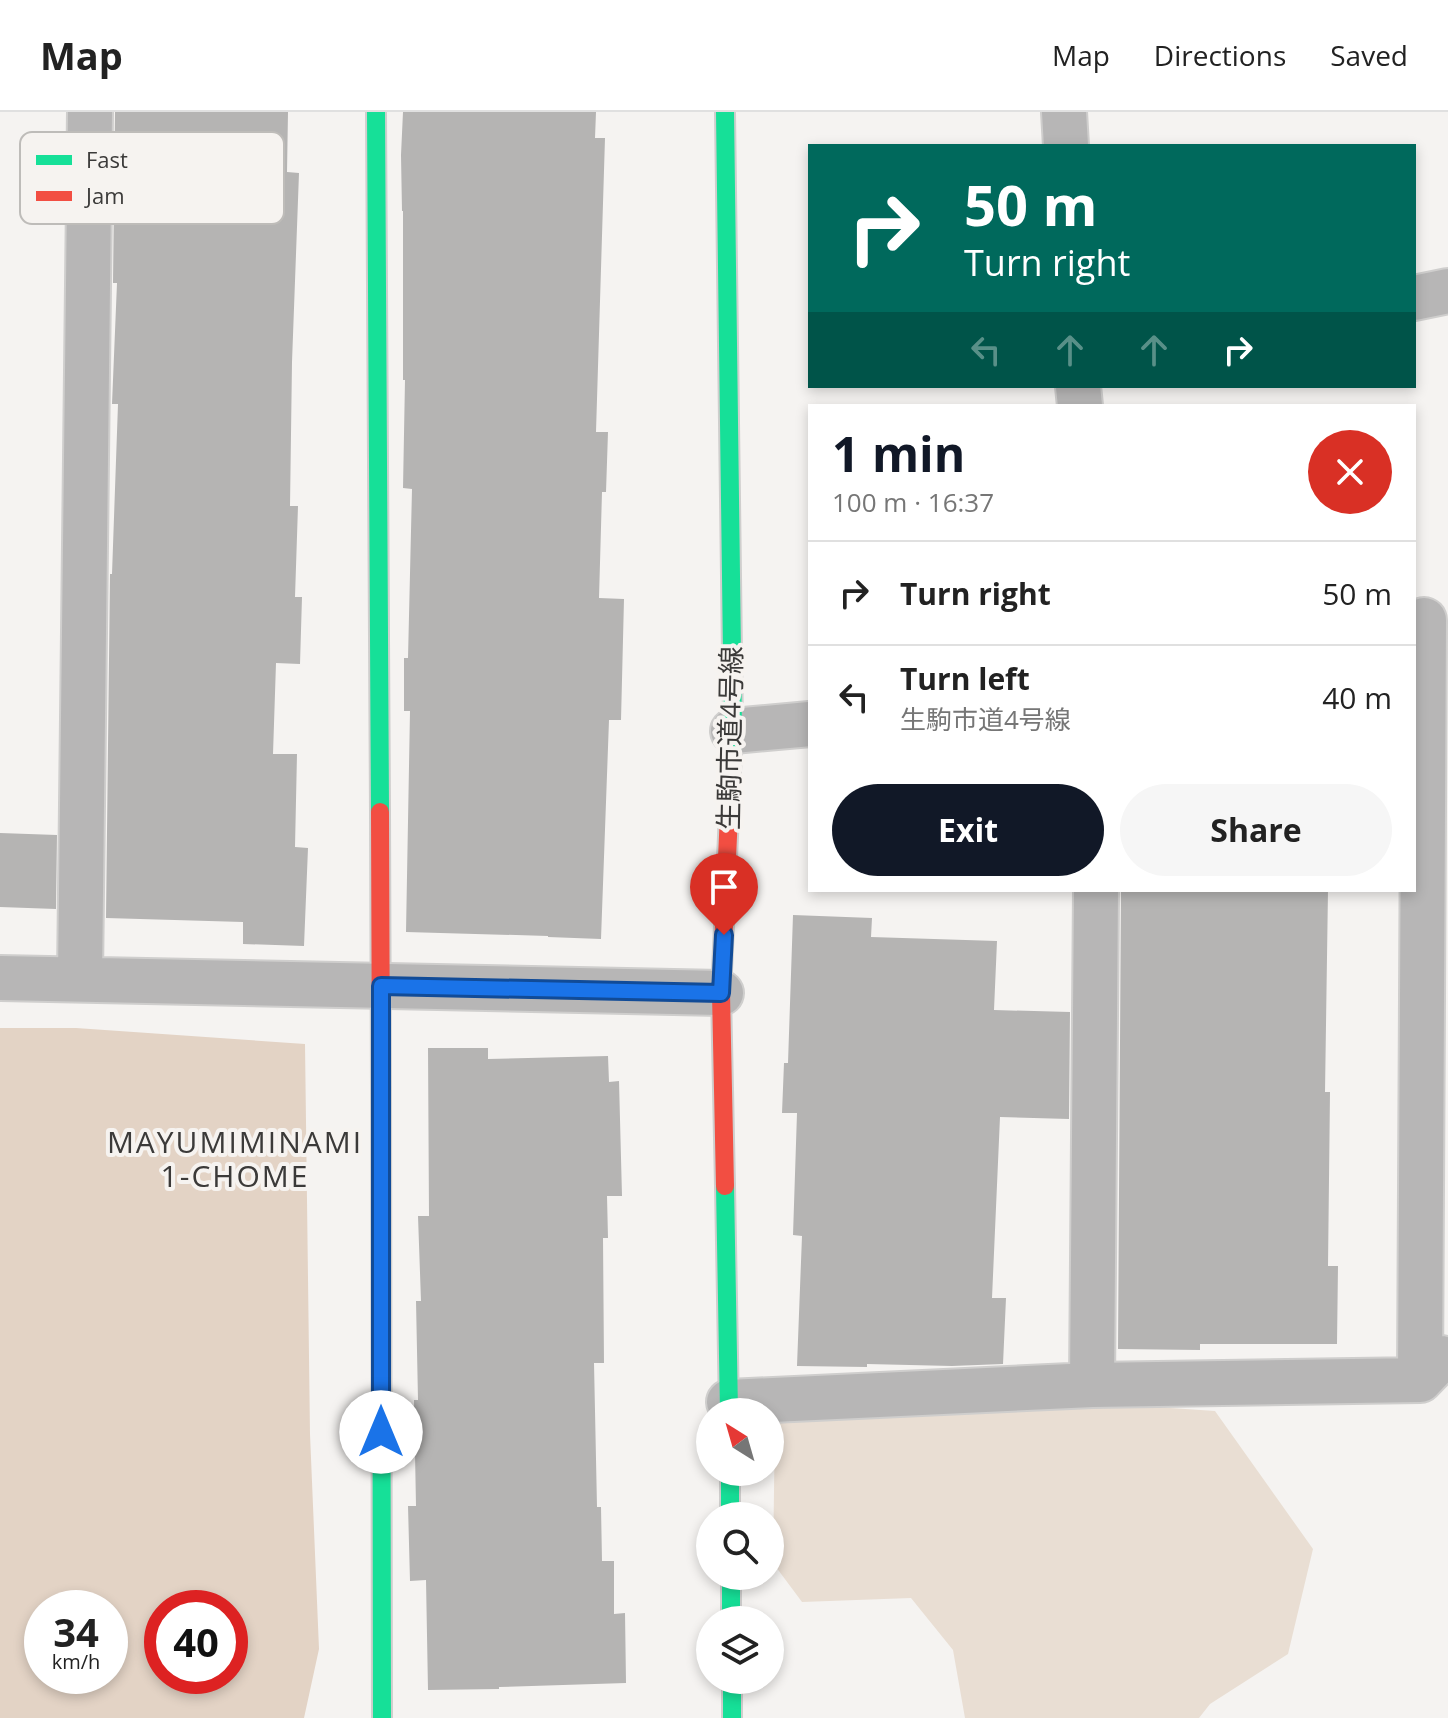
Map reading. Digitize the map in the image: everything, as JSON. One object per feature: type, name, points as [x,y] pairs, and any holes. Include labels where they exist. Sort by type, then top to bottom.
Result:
[{"type":"street","points":[[90,112],[90,132]]},
{"type":"street","points":[[376,112],[382,1718]]},
{"type":"street","name":"生駒市道4号線","points":[[725,112],[733,731],[721,993],[729,1398]]},
{"type":"street","points":[[1064,112],[1066,144]]},
{"type":"street","points":[[80,978],[89,224]]},
{"type":"street","points":[[1416,298],[1448,291]]},
{"type":"street","points":[[784,1404],[1434,1366],[1429,619]]},
{"type":"street","points":[[733,731],[808,724]]},
{"type":"street","points":[[1092,1385],[1096,892]]},
{"type":"street","points":[[0,978],[721,993]]},
{"type":"street","points":[[732,1694],[732,1718]]},
{"type":"shaded area","points":[[0,1028],[76,1028],[305,1044],[310,1434],[319,1649],[304,1718],[0,1718]]},
{"type":"shaded area","points":[[1082,1402],[1215,1411],[1313,1549],[1288,1654],[1210,1704],[1199,1718],[965,1718],[953,1650],[911,1598],[802,1602],[784,1578],[784,1502],[774,1502],[774,1486],[784,1486],[784,1419]]},
{"type":"building","points":[[115,112],[288,112],[287,172],[299,173],[290,506],[298,506],[295,597],[302,597],[300,664],[276,663],[273,754],[297,754],[295,847],[308,848],[304,946],[243,944],[243,922],[106,918],[110,574],[118,404],[112,404],[117,283],[113,283],[114,224],[284,224],[284,132],[115,132]]},
{"type":"building","points":[[403,112],[596,112],[595,138],[605,138],[596,432],[608,432],[606,492],[602,492],[599,598],[624,599],[621,720],[609,720],[601,939],[406,932],[410,711],[404,711],[404,658],[408,658],[412,489],[403,488]]},
{"type":"building","points":[[0,833],[57,835],[56,909],[0,907]]},
{"type":"building","points":[[1121,892],[1328,892],[1325,1092],[1330,1092],[1328,1266],[1338,1266],[1337,1344],[1200,1344],[1200,1350],[1118,1349]]},
{"type":"building","points":[[793,915],[872,918],[871,937],[997,941],[994,1010],[1070,1012],[1069,1119],[1000,1117],[992,1298],[1006,1298],[1003,1364],[797,1366],[802,1236],[793,1235],[797,1113],[782,1113],[784,1063],[788,1063]]},
{"type":"building","points":[[428,1048],[488,1048],[488,1059],[608,1056],[609,1082],[619,1081],[622,1196],[607,1196],[608,1238],[603,1238],[604,1363],[594,1363],[597,1507],[601,1507],[602,1561],[614,1561],[614,1614],[625,1613],[626,1683],[428,1690],[426,1580],[410,1581],[408,1506],[416,1506],[416,1301],[421,1301],[418,1216],[429,1216]]},
{"type":"traffic: fast","points":[[376,112],[380,812]]},
{"type":"traffic: fast","points":[[725,112],[733,731],[730,791]]},
{"type":"traffic: fast","points":[[381,1089],[382,1718]]},
{"type":"traffic: fast","points":[[725,1186],[729,1398]]},
{"type":"traffic: fast","points":[[730,1486],[730,1502]]},
{"type":"traffic: fast","points":[[731,1590],[731,1606]]},
{"type":"traffic: fast","points":[[732,1694],[732,1718]]},
{"type":"traffic: jam","points":[[725,1186],[721,993],[730,791]]},
{"type":"traffic: jam","points":[[380,812],[381,1089]]},
{"type":"district","name":"MAYUMIMINAMI 1-CHOME","points":[[235,1160]]},
{"type":"route","points":[[381,1432],[381,986],[721,993],[724,935]]}]
